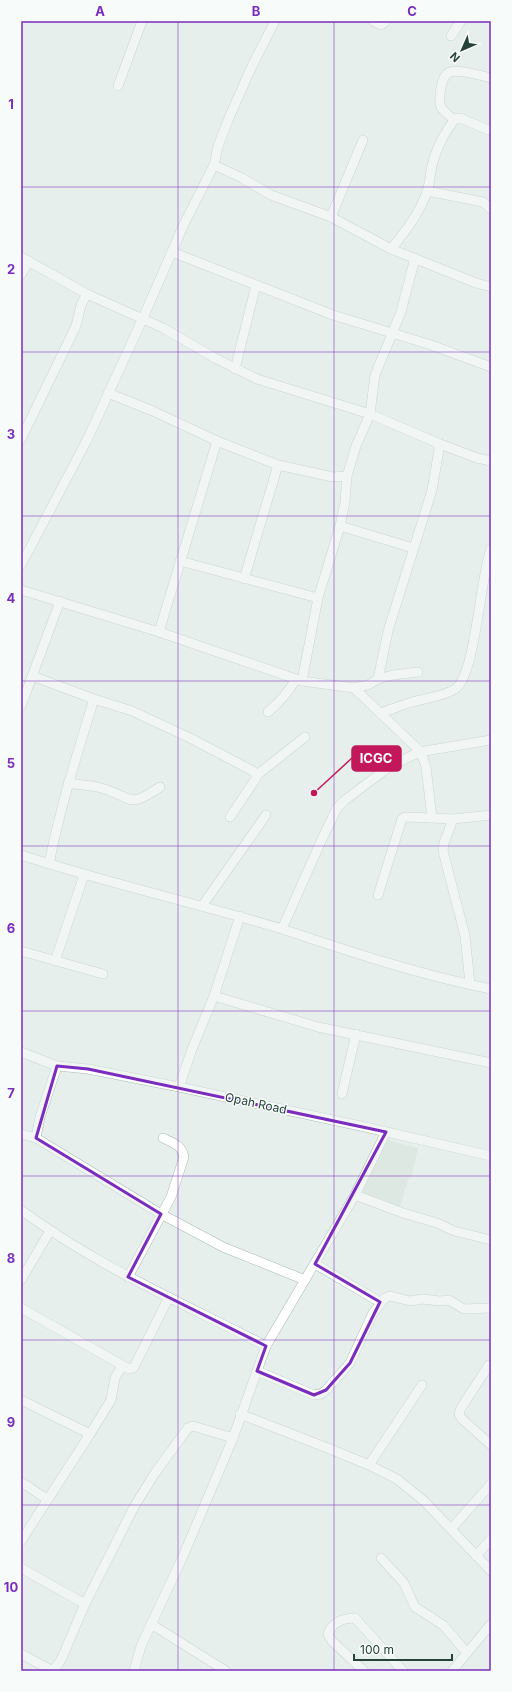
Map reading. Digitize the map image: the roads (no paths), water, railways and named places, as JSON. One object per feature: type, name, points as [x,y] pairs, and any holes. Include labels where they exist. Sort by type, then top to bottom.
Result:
[{"type":"street","points":[[118,86],[142,21]]},
{"type":"street","points":[[21,565],[86,440],[108,393],[172,252],[214,165],[218,146],[229,118],[251,68],[275,21]]},
{"type":"street","points":[[373,21],[382,25],[386,21]]},
{"type":"street","points":[[451,36],[461,21]]},
{"type":"street","points":[[454,120],[443,110],[440,101],[442,83],[447,74],[452,72],[460,72],[491,78]]},
{"type":"street","points":[[391,249],[413,221],[427,191],[433,161],[443,137],[454,120],[460,118],[491,131]]},
{"type":"street","points":[[331,217],[362,140]]},
{"type":"street","points":[[214,165],[242,178],[271,196],[331,217],[391,249],[476,283],[491,287]]},
{"type":"street","points":[[427,191],[483,202],[491,209]]},
{"type":"street","points":[[172,252],[333,315],[392,332],[491,367]]},
{"type":"street","points":[[268,712],[282,700],[299,680],[318,598],[340,526],[345,502],[347,476],[356,446],[370,414],[376,374],[403,305],[415,258]]},
{"type":"street","points":[[21,276],[25,259],[87,294],[143,318],[235,369],[257,379],[370,414],[440,444],[477,458],[491,461]]},
{"type":"street","points":[[235,369],[256,285]]},
{"type":"street","points":[[21,439],[76,326],[81,305],[87,294]]},
{"type":"street","points":[[108,393],[153,411],[217,441],[278,465],[334,477],[347,476]]},
{"type":"street","points":[[159,632],[217,441]]},
{"type":"street","points":[[378,679],[388,631],[432,490],[440,444]]},
{"type":"street","points":[[244,579],[278,465]]},
{"type":"street","points":[[340,526],[413,548]]},
{"type":"street","points":[[380,713],[412,702],[444,694],[456,688],[462,682],[466,673],[475,634],[485,567],[491,549]]},
{"type":"street","points":[[180,561],[318,598]]},
{"type":"street","points":[[21,590],[159,632],[299,680],[354,688],[368,685],[378,679],[393,675],[418,672]]},
{"type":"street","points":[[21,706],[60,601]]},
{"type":"street","points":[[32,676],[94,699],[132,711],[161,724],[253,771],[256,775]]},
{"type":"street","points":[[354,688],[421,752],[426,767],[432,818]]},
{"type":"street","points":[[49,864],[57,823],[94,699]]},
{"type":"street","points":[[230,817],[255,780],[256,775],[305,736]]},
{"type":"street","points":[[282,930],[322,839],[337,808],[344,800],[389,767],[421,752],[491,740]]},
{"type":"street","points":[[68,783],[101,788],[130,801],[143,798],[160,787]]},
{"type":"street","points":[[202,906],[266,815]]},
{"type":"street","points":[[378,895],[402,819],[405,817],[453,819],[491,815]]},
{"type":"street","points":[[453,819],[444,843],[443,851],[465,936],[470,984]]},
{"type":"street","points":[[21,855],[84,875],[240,916],[360,955],[491,989]]},
{"type":"street","points":[[54,961],[84,875]]},
{"type":"street","points":[[180,1086],[192,1049],[214,996],[240,916]]},
{"type":"street","points":[[21,952],[103,974]]},
{"type":"street","points":[[214,996],[318,1027],[491,1063]]},
{"type":"street","points":[[342,1094],[356,1034]]},
{"type":"street","name":"Opah Road","points":[[22,1054],[57,1066],[88,1069],[180,1086],[491,1156]]},
{"type":"street","points":[[36,1138],[40,1117],[57,1066]]},
{"type":"street","points":[[134,1671],[141,1646],[184,1554],[232,1438],[266,1346],[354,1195],[386,1132]]},
{"type":"street","points":[[21,1134],[36,1138],[161,1214],[223,1247],[305,1280]]},
{"type":"street","points":[[128,1277],[171,1197],[184,1157],[183,1151],[179,1146],[163,1138]]},
{"type":"street","points":[[354,1195],[403,1213],[437,1223],[454,1231],[491,1240]]},
{"type":"street","points":[[21,1210],[73,1246],[128,1277],[266,1346]]},
{"type":"street","points":[[21,1280],[50,1231]]},
{"type":"street","points":[[315,1264],[380,1302]]},
{"type":"street","points":[[257,1371],[314,1395],[321,1394],[336,1380],[350,1363],[373,1313],[380,1302],[385,1298],[390,1296],[410,1301],[423,1298],[440,1301],[449,1300],[464,1309],[491,1308]]},
{"type":"street","points":[[21,1308],[68,1333],[129,1369],[133,1368],[135,1365],[169,1297]]},
{"type":"street","points":[[21,1541],[111,1400],[115,1378],[122,1366]]},
{"type":"street","points":[[489,1366],[461,1408],[459,1414],[462,1419],[491,1445]]},
{"type":"street","points":[[369,1465],[422,1385]]},
{"type":"street","points":[[21,1400],[90,1434]]},
{"type":"street","points":[[240,1414],[369,1465],[397,1479],[424,1501],[452,1528],[491,1571]]},
{"type":"street","points":[[21,1654],[53,1671],[61,1660],[86,1604],[134,1507],[155,1473],[188,1428],[193,1426],[232,1438]]},
{"type":"street","points":[[21,1482],[48,1499]]},
{"type":"street","points":[[452,1528],[491,1484]]},
{"type":"street","points":[[476,1556],[491,1539]]},
{"type":"street","points":[[381,1558],[404,1584],[415,1607],[443,1625],[467,1653]]},
{"type":"street","points":[[21,1568],[86,1604]]},
{"type":"street","points":[[364,1671],[332,1641],[328,1634],[329,1630],[336,1623],[347,1618],[356,1618],[403,1671]]},
{"type":"street","points":[[151,1624],[226,1671]]},
{"type":"street","points":[[452,1671],[491,1624]]},
{"type":"place","name":"ICGC","points":[[314,793]]}]
